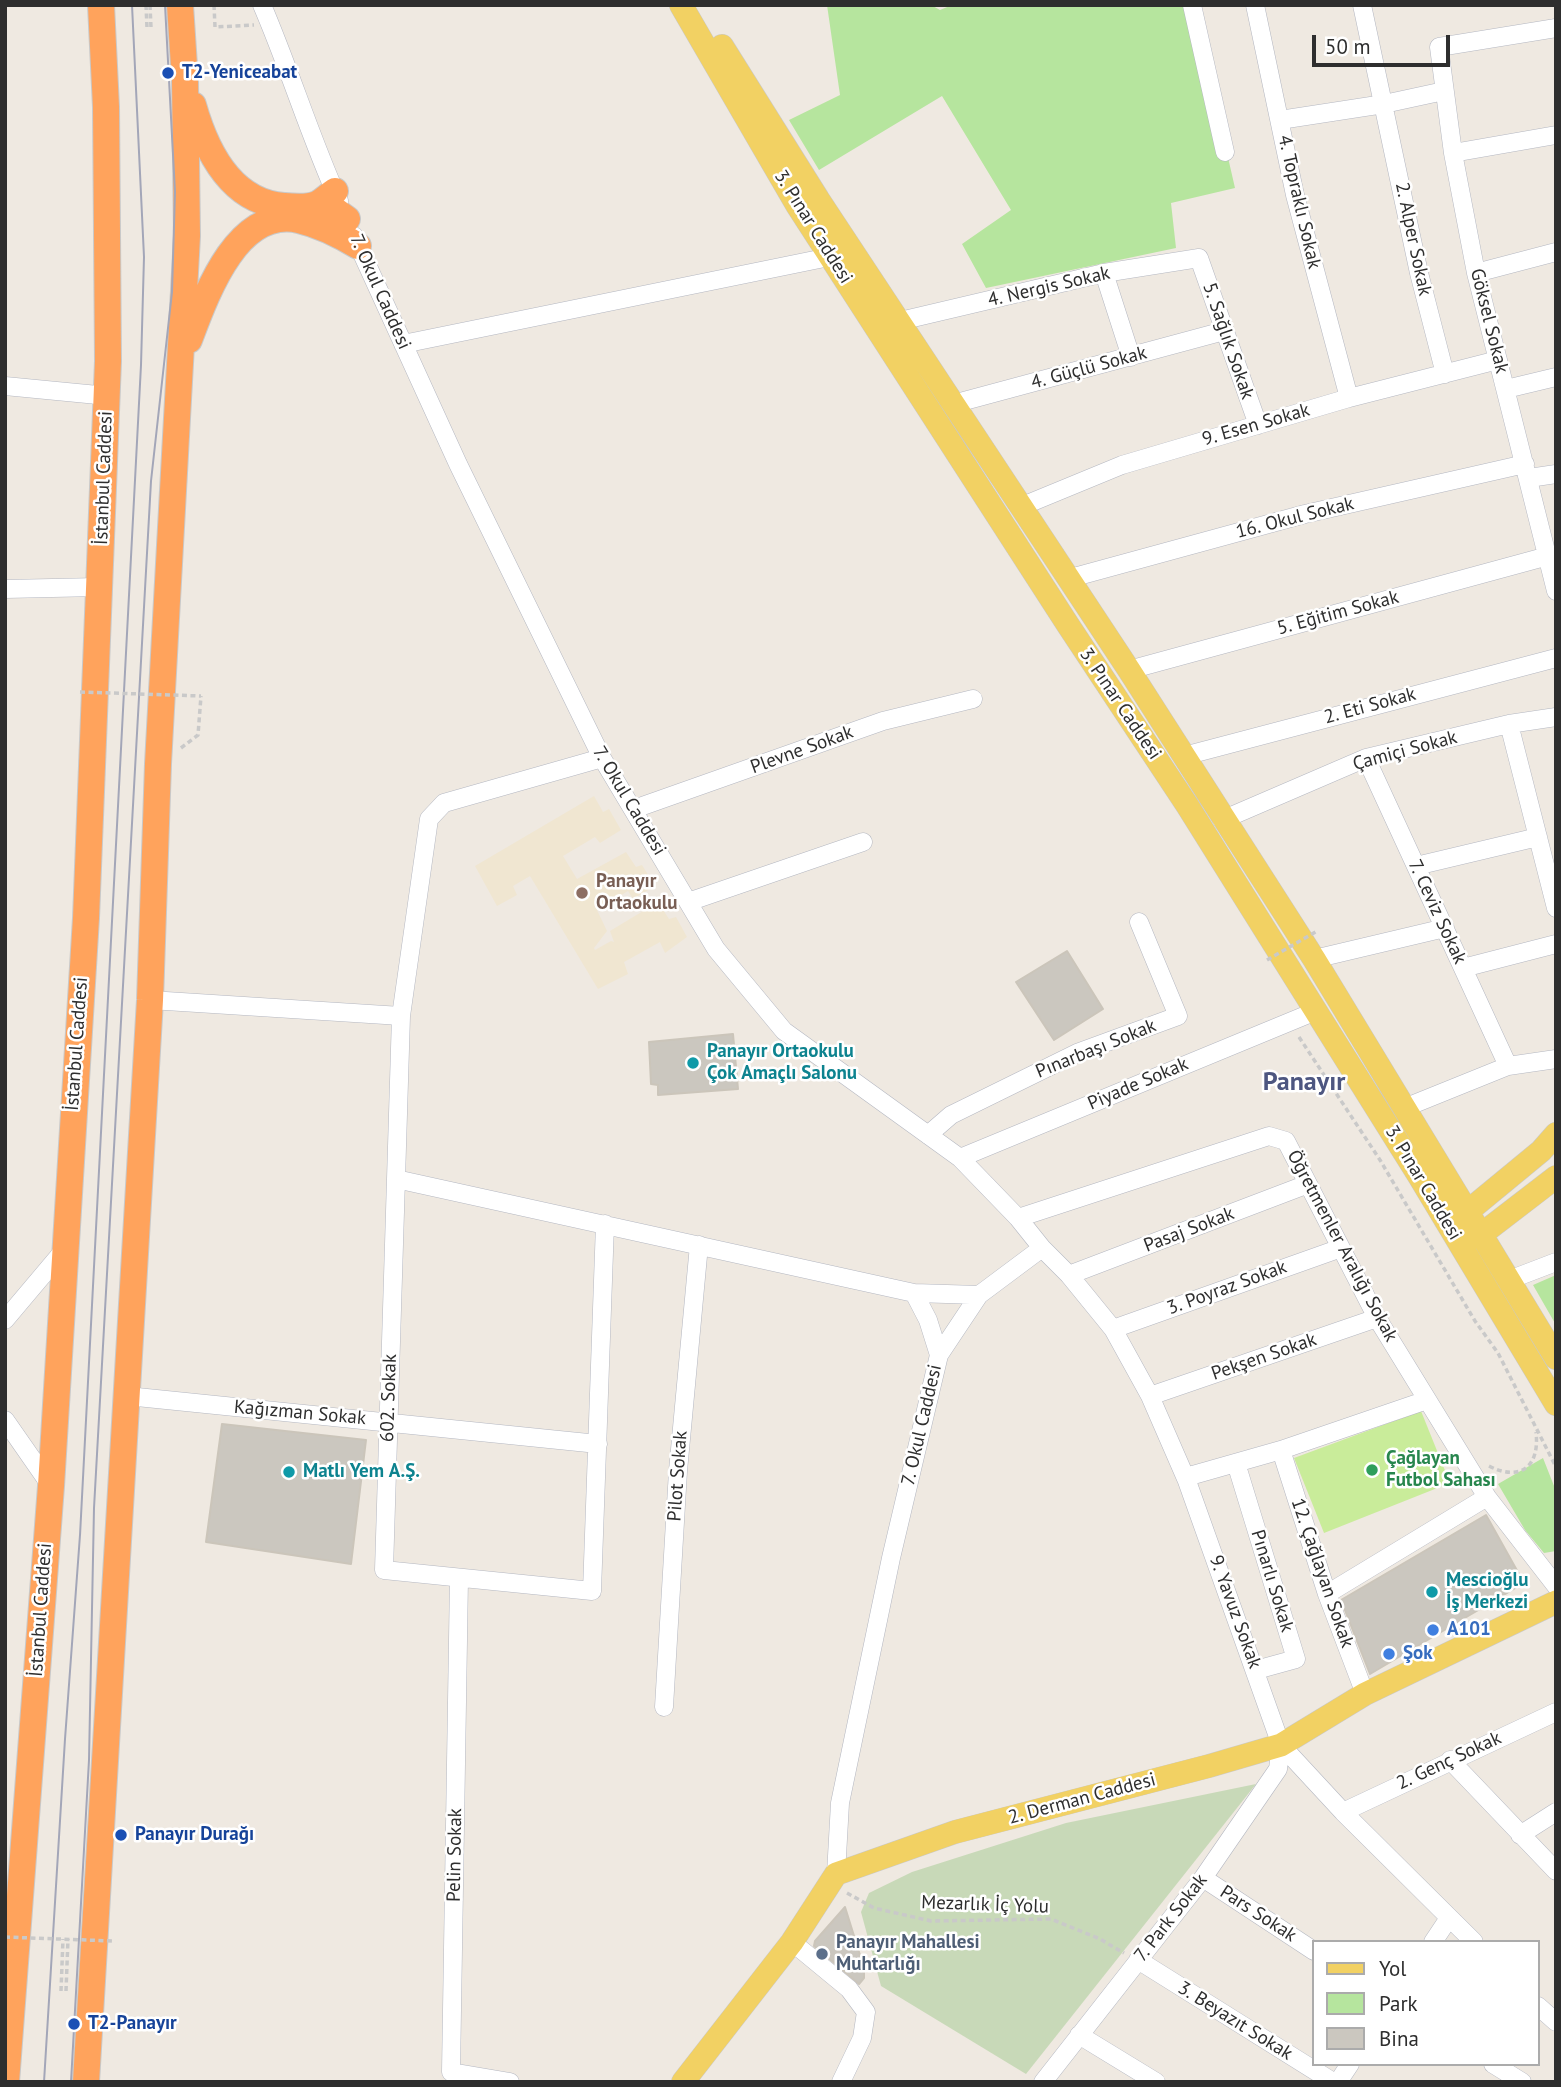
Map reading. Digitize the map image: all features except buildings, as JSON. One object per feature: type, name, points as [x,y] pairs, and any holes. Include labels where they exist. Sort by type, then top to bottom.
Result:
[{"type":"highway","name":"İstanbul Caddesi","points":[[6,2082],[51,1486],[86,918],[107,396],[107,158],[101,5]]},
{"type":"highway","points":[[86,2082],[150,1000],[158,764],[187,236],[185,74],[180,5]]},
{"type":"highway","points":[[185,74],[203,135],[213,155],[235,186],[270,205],[293,207],[325,198],[347,219]]},
{"type":"highway","points":[[178,371],[204,299],[235,248],[254,227],[274,219],[298,219],[334,232],[358,246]]},
{"type":"main road","name":"3. Pınar Caddesi","points":[[681,5],[797,205],[1187,805],[1419,1177],[1556,1404]]},
{"type":"main road","name":"3. Pınar Caddesi","points":[[696,5],[953,404],[1129,670],[1222,820],[1314,960],[1467,1212],[1474,1235]]},
{"type":"main road","points":[[1467,1212],[1541,1151],[1556,1134]]},
{"type":"main road","points":[[1419,1177],[1453,1226],[1474,1235],[1509,1280],[1556,1358]]},
{"type":"main road","points":[[1474,1235],[1556,1177]]},
{"type":"main road","points":[[1474,1235],[1476,1270]]},
{"type":"main road","name":"2. Derman Caddesi","points":[[833,1878],[955,1832],[1281,1745],[1365,1694],[1556,1602]]},
{"type":"main road","points":[[683,2082],[792,1942],[833,1878]]},
{"type":"street","points":[[262,5],[319,156],[325,198]]},
{"type":"street","points":[[1192,5],[1225,152]]},
{"type":"street","name":"4. Topraklı Sokak","points":[[1255,5],[1295,195],[1349,398]]},
{"type":"street","name":"2. Alper Sokak","points":[[1363,5],[1419,273],[1445,374]]},
{"type":"street","name":"Göksel Sokak","points":[[1555,579],[1476,273],[1453,153],[1439,47],[1556,28]]},
{"type":"street","points":[[1280,120],[1384,104],[1444,91]]},
{"type":"street","points":[[1453,153],[1556,135]]},
{"type":"street","name":"7. Okul Caddesi","points":[[347,219],[458,464],[602,758],[716,949],[784,1031],[960,1158],[1018,1218],[1042,1248],[979,1295],[939,1355],[891,1558],[840,1803],[833,1878]]},
{"type":"street","points":[[1476,273],[1556,252]]},
{"type":"street","points":[[403,344],[830,256],[856,255]]},
{"type":"street","name":"4. Nergis Sokak","points":[[901,321],[1104,273],[1199,258]]},
{"type":"street","name":"5. Sağlık Sokak","points":[[1199,258],[1258,425]]},
{"type":"street","points":[[1104,273],[1131,357]]},
{"type":"street","name":"4. Güçlü Sokak","points":[[953,404],[1224,331]]},
{"type":"street","name":"9. Esen Sokak","points":[[1020,506],[1122,465],[1349,398],[1498,360]]},
{"type":"street","points":[[1506,389],[1556,377]]},
{"type":"street","points":[[5,386],[107,396]]},
{"type":"street","name":"16. Okul Sokak","points":[[1068,579],[1305,514],[1527,471],[1556,474]]},
{"type":"street","name":"5. Eğitim Sokak","points":[[1129,670],[1548,556]]},
{"type":"street","points":[[5,589],[99,587]]},
{"type":"street","name":"2. Eti Sokak","points":[[1184,756],[1556,658]]},
{"type":"street","name":"Plevne Sokak","points":[[634,809],[883,721],[973,699]]},
{"type":"street","name":"Çamiçi Sokak","points":[[1222,820],[1366,758],[1509,724],[1556,717]]},
{"type":"street","points":[[1509,724],[1556,908]]},
{"type":"street","name":"602. Sokak","points":[[598,1444],[592,1591],[384,1570],[401,1016],[429,818],[444,803],[602,758]]},
{"type":"street","name":"7. Ceviz Sokak","points":[[1366,758],[1508,1066]]},
{"type":"street","points":[[1416,866],[1538,837]]},
{"type":"street","points":[[688,902],[863,842]]},
{"type":"street","name":"Pınarbaşı Sokak","points":[[928,1135],[951,1115],[1066,1059],[1178,1016],[1139,922]]},
{"type":"street","points":[[1314,960],[1445,928]]},
{"type":"street","points":[[1463,968],[1556,944]]},
{"type":"street","points":[[150,1000],[401,1016]]},
{"type":"street","name":"Piyade Sokak","points":[[960,1158],[1316,1011]]},
{"type":"street","points":[[1404,1108],[1508,1066],[1556,1059]]},
{"type":"street","name":"Öğretmenler Aralığı Sokak","points":[[1018,1218],[1269,1136],[1286,1141],[1377,1318],[1487,1497],[1556,1586]]},
{"type":"street","points":[[396,1179],[914,1293],[979,1295]]},
{"type":"street","name":"Pasaj Sokak","points":[[1069,1275],[1308,1184]]},
{"type":"street","points":[[598,1444],[605,1224]]},
{"type":"street","name":"Pilot Sokak","points":[[664,1707],[678,1471],[699,1245]]},
{"type":"street","name":"9. Yavuz Sokak","points":[[1042,1248],[1069,1275],[1112,1329],[1150,1396],[1186,1477],[1281,1745],[1343,1812],[1472,1940]]},
{"type":"street","name":"3. Poyraz Sokak","points":[[1112,1329],[1342,1248]]},
{"type":"street","points":[[5,1320],[64,1250]]},
{"type":"street","points":[[1509,1280],[1556,1262]]},
{"type":"street","points":[[914,1293],[928,1320],[939,1355]]},
{"type":"street","name":"Pekşen Sokak","points":[[1150,1396],[1377,1318]]},
{"type":"street","name":"Kağızman Sokak","points":[[127,1396],[598,1444]]},
{"type":"street","points":[[1186,1477],[1281,1450],[1427,1400]]},
{"type":"street","points":[[5,1420],[51,1486]]},
{"type":"street","name":"12. Çağlayan Sokak","points":[[1281,1450],[1327,1594],[1365,1694]]},
{"type":"street","name":"Pınarlı Sokak","points":[[1236,1463],[1296,1659],[1256,1670]]},
{"type":"street","points":[[1327,1594],[1487,1497]]},
{"type":"street","name":"Pelin Sokak","points":[[460,1578],[451,2072],[510,2082]]},
{"type":"street","name":"2. Genç Sokak","points":[[1343,1812],[1556,1712]]},
{"type":"street","name":"7. Park Sokak","points":[[1043,2082],[1203,1878],[1278,1769],[1281,1745]]},
{"type":"street","points":[[1450,1760],[1556,1871]]},
{"type":"street","points":[[1520,1835],[1556,1812]]},
{"type":"street","name":"Pars Sokak","points":[[1203,1878],[1312,1950]]},
{"type":"street","points":[[1434,1940],[1449,1918]]},
{"type":"street","points":[[792,1942],[849,1989],[866,2012],[862,2038],[841,2082]]},
{"type":"street","name":"3. Beyazıt Sokak","points":[[1138,1960],[1333,2082]]},
{"type":"street","points":[[1540,2008],[1556,2022]]},
{"type":"street","points":[[1079,2035],[1156,2082]]},
{"type":"street","points":[[1338,2082],[1349,2066]]},
{"type":"street","points":[[1496,2066],[1522,2082]]},
{"type":"path","points":[[148,5],[149,29]]},
{"type":"path","points":[[214,5],[215,27],[271,24]]},
{"type":"path","points":[[80,692],[201,696],[198,735]]},
{"type":"path","points":[[1267,960],[1317,931]]},
{"type":"path","points":[[1289,1022],[1373,1149],[1475,1321],[1498,1353],[1556,1467]]},
{"type":"path","points":[[1480,1462],[1509,1474],[1520,1473],[1528,1468],[1533,1457],[1537,1443],[1535,1429]]},
{"type":"path","name":"Mezarlık İç Yolu","points":[[833,1878],[874,1908],[931,1920],[1051,1919],[1100,1939],[1138,1960]]},
{"type":"path","points":[[5,1937],[113,1941]]},
{"type":"path","points":[[63,1991],[65,1939]]},
{"type":"shaded area","name":"Panayır Ortaokulu","points":[[594,796],[603,812],[609,809],[621,830],[600,843],[595,837],[563,856],[577,879],[626,852],[636,867],[642,865],[655,886],[633,899],[628,891],[597,910],[607,931],[595,950],[614,942],[610,931],[658,902],[669,919],[676,917],[687,937],[665,953],[660,942],[624,962],[628,974],[598,989],[530,876],[513,886],[517,895],[497,906],[475,866]]},
{"type":"green space","points":[[827,5],[931,5],[940,10],[952,5],[1193,5],[1235,188],[1171,203],[1176,248],[986,288],[962,244],[1011,210],[942,96],[819,170],[789,120],[840,95]]},
{"type":"green space","points":[[1556,1275],[1556,1325],[1533,1285]]},
{"type":"green space","name":"Çağlayan Futbol Sahası","points":[[1421,1411],[1450,1483],[1324,1533],[1294,1458]]},
{"type":"green space","points":[[1543,1458],[1556,1491],[1556,1551],[1544,1553],[1525,1530],[1498,1484]]},
{"type":"green space","points":[[1256,1784],[1026,2074],[881,1986],[861,1912],[869,1893],[912,1872],[1066,1823]]},
{"type":"tram line","points":[[44,2082],[80,1535],[141,365],[144,257],[132,5]]},
{"type":"tram line","points":[[71,2082],[89,1760],[94,1508],[151,481],[172,292],[175,192],[165,5]]},
{"type":"place","name":"T2-Yeniceabat","points":[[168,73]]},
{"type":"place","name":"Panayır Ortaokulu","points":[[582,893]]},
{"type":"place","name":"Panayır Ortaokulu Çok Amaçlı Salonu","points":[[693,1063]]},
{"type":"place","name":"Çağlayan Futbol Sahası","points":[[1372,1470]]},
{"type":"place","name":"Matlı Yem A.Ş.","points":[[289,1472]]},
{"type":"place","name":"Mescioğlu İş Merkezi","points":[[1432,1592]]},
{"type":"place","name":"A101","points":[[1433,1630]]},
{"type":"place","name":"Şok","points":[[1389,1654]]},
{"type":"place","name":"Panayır Durağı","points":[[121,1835]]},
{"type":"place","name":"Panayır Mahallesi Muhtarlığı","points":[[822,1954]]},
{"type":"place","name":"T2-Panayır","points":[[74,2024]]},
{"type":"district","name":"Panayır","points":[[1304,1083]]}]
